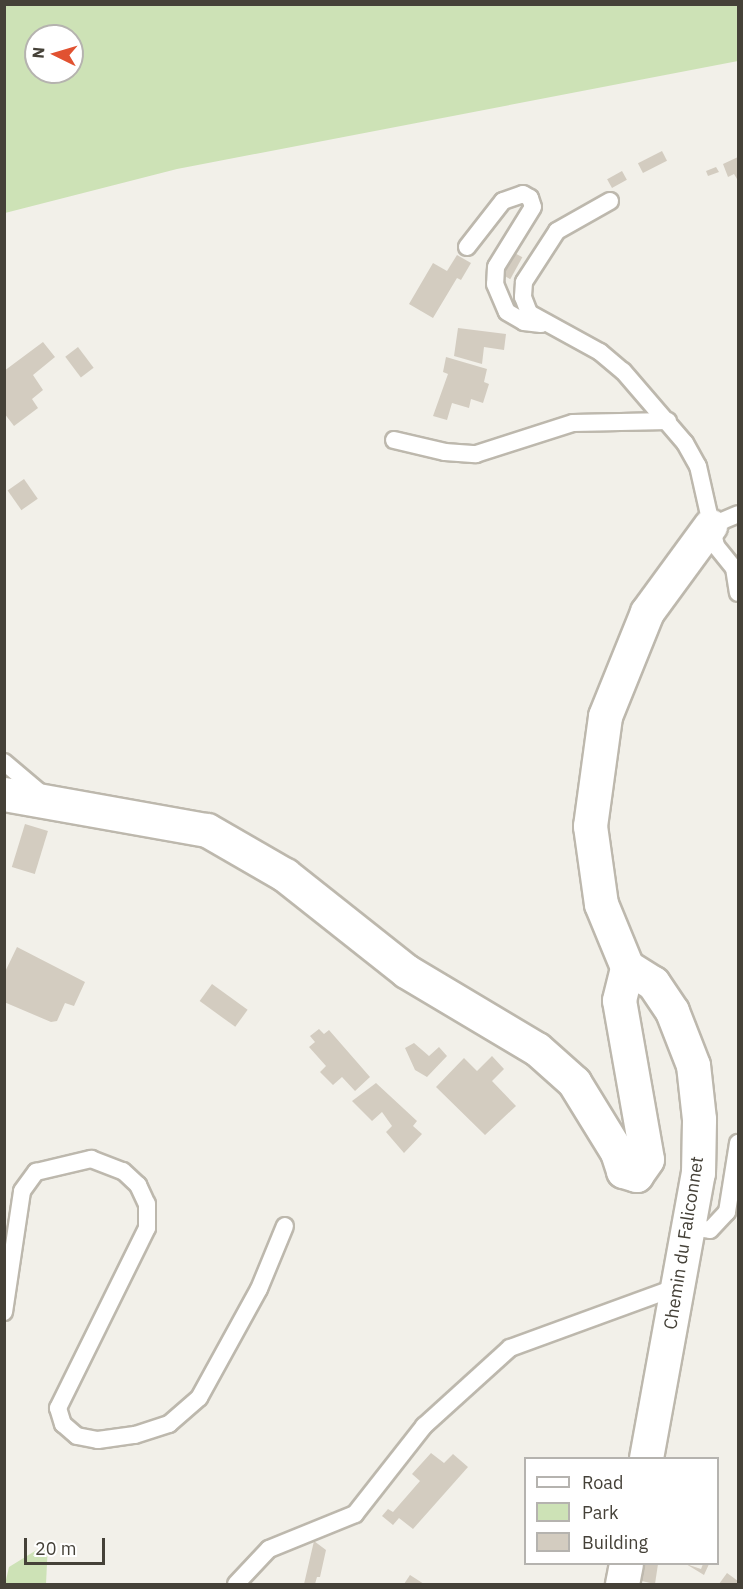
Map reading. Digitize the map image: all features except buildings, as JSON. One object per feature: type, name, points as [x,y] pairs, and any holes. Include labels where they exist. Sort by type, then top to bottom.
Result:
[{"type":"street","points":[[4,794],[207,831],[285,875],[406,970],[537,1049],[574,1082],[616,1152],[623,1171],[636,1175],[647,1159],[619,1000],[627,967],[601,904],[590,826],[604,716],[647,612],[724,520]]},
{"type":"street","name":"Chemin du Faliconnet","points":[[627,967],[653,983],[672,1011],[693,1065],[699,1119],[698,1162],[689,1227],[646,1457]]},
{"type":"street","points":[[622,1584],[626,1565]]},
{"type":"lane","points":[[467,247],[503,201],[523,194],[531,198],[533,207],[496,267],[495,284],[507,312],[524,322],[545,325]]},
{"type":"lane","points":[[610,201],[557,231],[524,282],[523,297],[529,313],[545,325],[600,352],[668,421],[698,466],[724,520],[716,546],[734,568],[738,593]]},
{"type":"lane","points":[[394,440],[445,452],[476,454],[573,423],[668,421]]},
{"type":"lane","points":[[4,762],[54,804]]},
{"type":"lane","points":[[689,1227],[710,1230],[727,1212],[738,1143]]},
{"type":"lane","points":[[4,1312],[22,1191],[36,1172],[92,1159],[123,1171],[138,1185],[147,1204],[147,1228],[58,1408],[63,1424],[77,1436],[98,1440],[135,1435],[169,1424],[198,1398],[259,1289],[285,1226]]},
{"type":"lane","points":[[236,1584],[269,1549],[355,1514],[424,1426],[510,1348],[679,1286]]},
{"type":"green space","points":[[5,4],[738,5],[738,61],[177,169],[5,213]]},
{"type":"green space","points":[[48,1543],[46,1584],[5,1584],[9,1567]]}]
